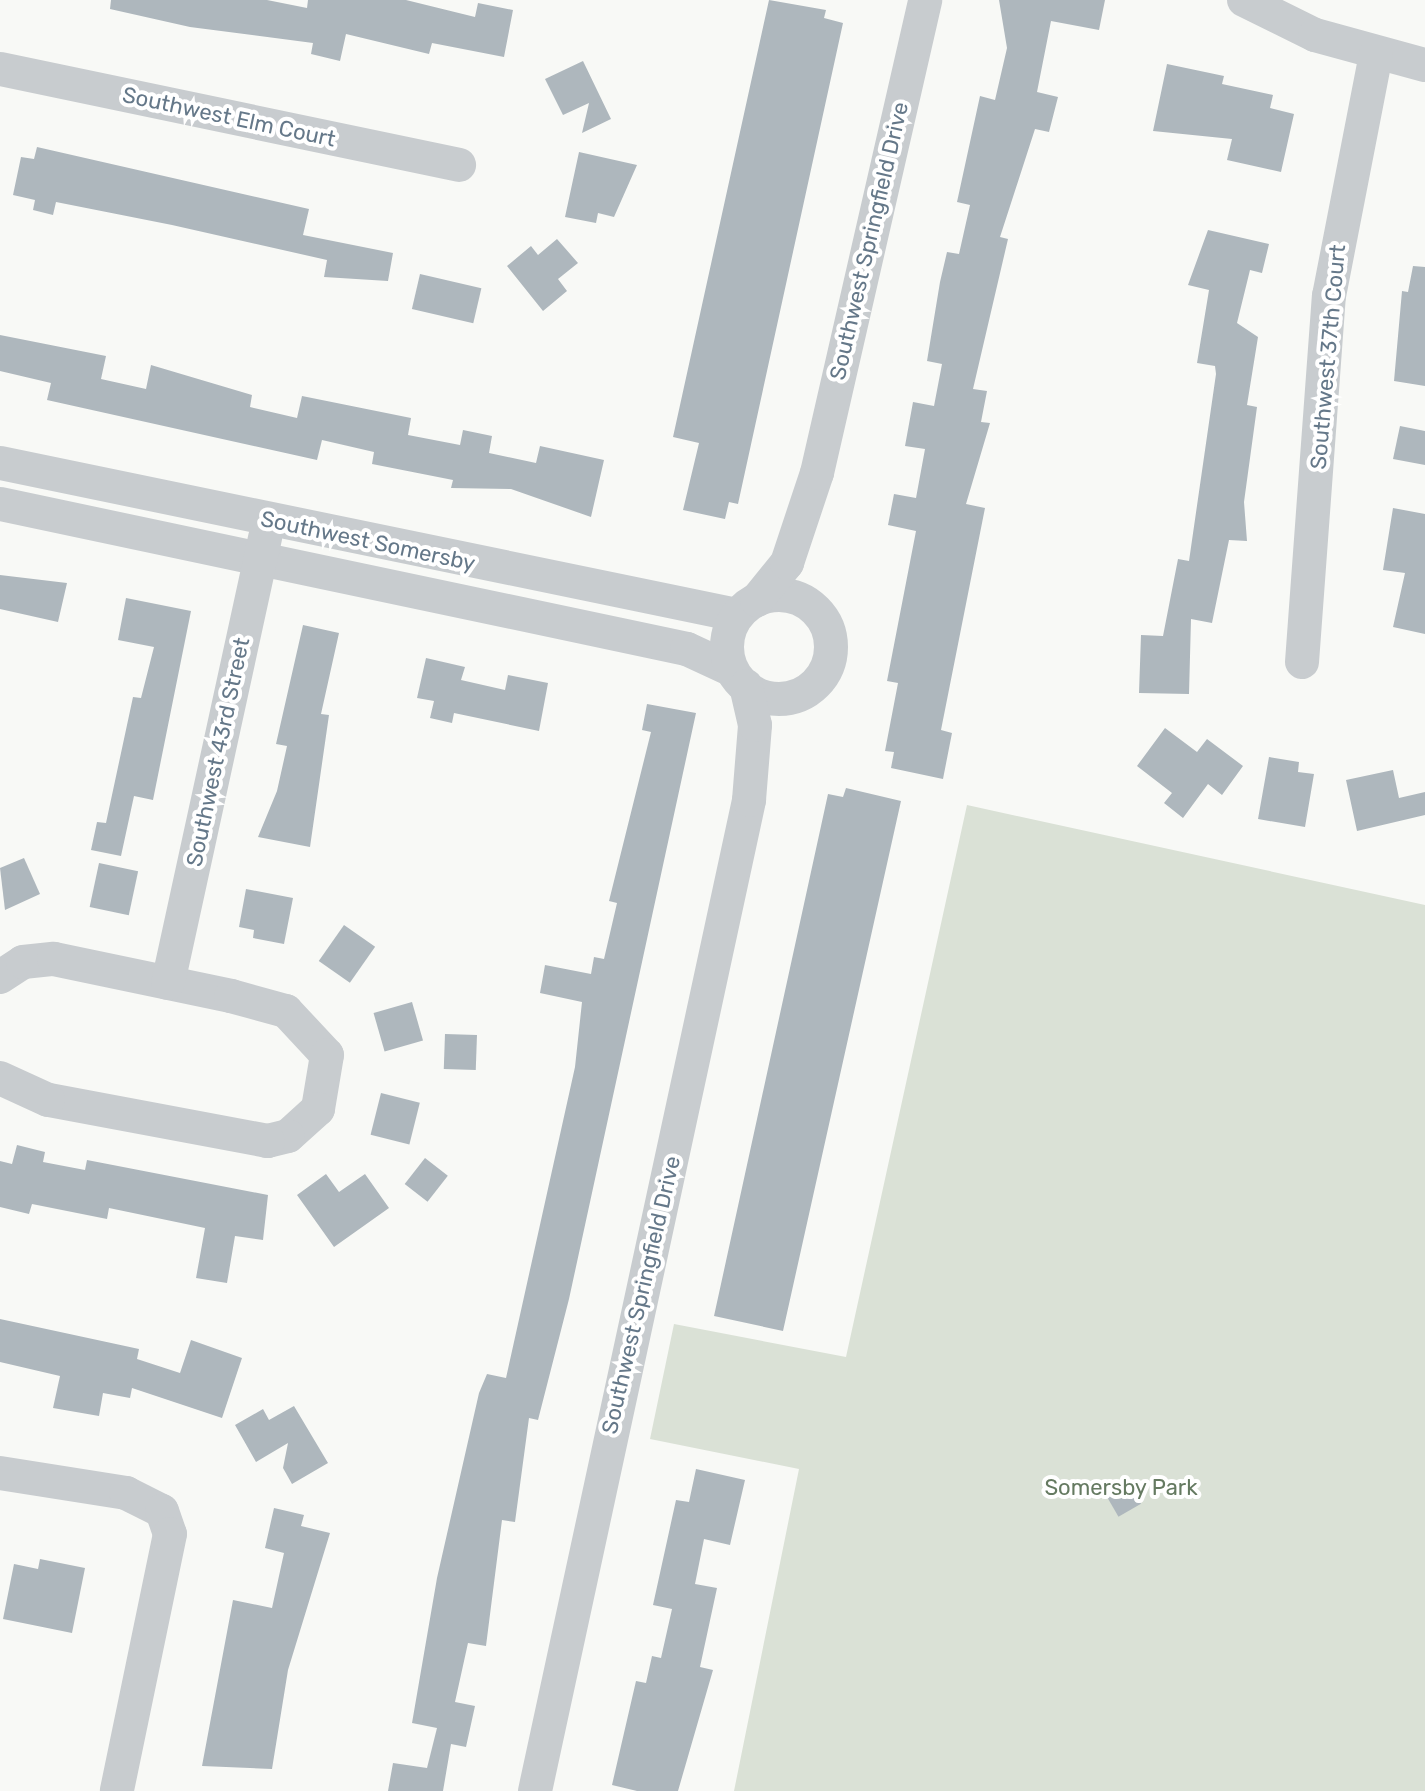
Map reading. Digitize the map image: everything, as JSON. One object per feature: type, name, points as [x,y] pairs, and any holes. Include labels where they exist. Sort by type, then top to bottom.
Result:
[{"type":"street","points":[[1244,0],[1376,55],[1425,65]]},
{"type":"street","name":"Southwest Springfield Drive","points":[[747,607],[787,563],[817,473],[923,3]]},
{"type":"street","name":"Southwest 37th Court","points":[[1302,662],[1329,296],[1376,55]]},
{"type":"street","name":"Southwest Elm Court","points":[[0,69],[459,165]]},
{"type":"street","name":"Southwest Somersby","points":[[0,463],[268,521],[747,607]]},
{"type":"street","name":"Southwest Springfield Drive","points":[[812,606],[817,473]]},
{"type":"street","name":"Southwest Somersby","points":[[0,504],[687,649],[738,677]]},
{"type":"street","name":"Southwest 43rd Street","points":[[168,983],[268,521]]},
{"type":"street","points":[[777,596],[812,606],[828,631],[828,668],[797,698],[738,677],[727,638],[747,607],[777,596]]},
{"type":"street","name":"Southwest Springfield Drive","points":[[738,677],[755,725],[749,800]]},
{"type":"street","name":"Southwest Springfield Drive","points":[[535,1791],[749,800],[769,742],[797,698]]},
{"type":"street","points":[[0,977],[23,962],[54,959],[286,1011],[310,1031],[327,1055],[327,1081],[306,1123],[268,1141],[227,1137],[48,1100],[0,1078]]},
{"type":"street","points":[[0,1473],[126,1493],[162,1511],[170,1534],[117,1791]]},
{"type":"green space","name":"Somersby Park","points":[[967,805],[1425,905],[1425,1791],[734,1791],[799,1469],[650,1439],[674,1324],[846,1357]]},
{"type":"building","points":[[111,0],[267,0],[307,8],[308,0],[406,0],[475,17],[478,3],[513,10],[504,57],[432,43],[429,54],[346,34],[340,61],[311,54],[313,43],[190,27],[110,9]]},
{"type":"building","points":[[769,0],[826,10],[824,18],[843,23],[738,504],[729,502],[725,519],[683,510],[699,443],[673,437]]},
{"type":"building","points":[[999,0],[1105,0],[1099,30],[1051,21],[1037,92],[1058,97],[1049,132],[1035,129],[1000,237],[1008,239],[973,389],[987,391],[981,422],[990,423],[966,504],[985,508],[941,730],[952,733],[943,779],[891,768],[894,752],[885,751],[898,683],[887,681],[916,531],[888,525],[894,494],[916,498],[925,449],[905,446],[913,402],[934,406],[942,364],[927,361],[940,282],[947,252],[959,254],[970,205],[957,202],[980,96],[995,100],[1007,48]]},
{"type":"building","points":[[583,61],[611,119],[582,133],[589,103],[563,115],[545,79]]},
{"type":"building","points":[[1167,64],[1224,76],[1222,84],[1273,95],[1270,108],[1294,114],[1281,172],[1227,160],[1232,139],[1153,131]]},
{"type":"building","points":[[37,147],[309,209],[303,235],[393,253],[388,281],[324,277],[327,260],[172,225],[56,202],[53,215],[33,210],[35,200],[13,195],[21,157],[34,159]]},
{"type":"building","points":[[579,152],[637,165],[614,217],[598,213],[596,223],[565,217]]},
{"type":"building","points":[[1208,230],[1269,244],[1262,273],[1250,270],[1237,323],[1258,337],[1247,405],[1257,407],[1244,502],[1247,541],[1229,540],[1212,623],[1191,619],[1189,694],[1139,693],[1141,635],[1163,636],[1178,559],[1189,561],[1216,374],[1215,366],[1197,363],[1209,290],[1188,285]]},
{"type":"building","points":[[557,239],[578,263],[558,279],[567,291],[543,311],[507,266],[531,246],[538,255]]},
{"type":"building","points":[[1413,266],[1425,267],[1425,386],[1394,381],[1402,291],[1408,292]]},
{"type":"building","points":[[420,274],[481,288],[473,323],[412,309]]},
{"type":"building","points":[[0,335],[106,356],[101,379],[146,389],[151,365],[252,395],[250,407],[297,418],[302,396],[411,418],[408,435],[460,445],[463,430],[492,436],[489,453],[536,463],[540,446],[604,460],[591,517],[511,489],[451,488],[453,480],[372,464],[374,452],[322,440],[317,460],[47,400],[51,383],[0,371]]},
{"type":"building","points":[[1400,426],[1425,431],[1425,465],[1393,459]]},
{"type":"building","points":[[1393,508],[1425,514],[1425,634],[1393,627],[1405,573],[1383,570]]},
{"type":"building","points":[[0,575],[67,583],[58,622],[0,609]]},
{"type":"building","points":[[126,598],[191,611],[153,800],[134,796],[121,856],[91,850],[97,822],[106,823],[133,697],[141,698],[154,647],[118,640]]},
{"type":"building","points":[[303,625],[339,633],[321,714],[329,715],[310,847],[258,837],[277,791],[287,746],[276,744]]},
{"type":"building","points":[[426,658],[465,667],[461,680],[505,690],[508,675],[548,683],[539,731],[454,713],[452,723],[430,718],[434,701],[417,698]]},
{"type":"building","points":[[647,704],[696,713],[569,1299],[538,1420],[529,1418],[515,1522],[502,1520],[486,1646],[468,1643],[455,1702],[475,1706],[466,1747],[451,1744],[443,1791],[388,1791],[393,1763],[427,1768],[437,1728],[412,1723],[437,1578],[479,1393],[487,1374],[506,1378],[575,1067],[582,1002],[540,993],[545,965],[591,974],[594,957],[604,959],[617,903],[609,901],[651,732],[642,730]]},
{"type":"building","points":[[1165,728],[1197,752],[1207,739],[1243,766],[1222,795],[1208,784],[1183,818],[1164,803],[1172,793],[1137,766]]},
{"type":"building","points":[[1269,757],[1299,762],[1298,772],[1314,774],[1305,827],[1258,819]]},
{"type":"building","points":[[1393,770],[1399,798],[1425,792],[1425,815],[1357,831],[1346,780]]},
{"type":"building","points":[[846,788],[901,801],[783,1331],[714,1316],[828,794],[843,797]]},
{"type":"building","points":[[24,858],[40,894],[5,910],[0,868]]},
{"type":"building","points":[[99,863],[138,871],[129,915],[90,907]]},
{"type":"building","points":[[246,889],[293,898],[284,944],[253,938],[254,930],[239,927]]},
{"type":"building","points":[[344,925],[375,947],[350,983],[319,961]]},
{"type":"building","points":[[412,1002],[423,1040],[385,1051],[374,1013]]},
{"type":"building","points":[[445,1034],[477,1035],[476,1070],[444,1069]]},
{"type":"building","points":[[381,1093],[420,1103],[409,1144],[371,1135]]},
{"type":"building","points":[[17,1145],[45,1152],[43,1162],[85,1170],[87,1160],[268,1195],[263,1240],[235,1236],[227,1283],[196,1278],[205,1228],[109,1208],[107,1219],[32,1204],[29,1214],[0,1207],[0,1161],[12,1164]]},
{"type":"building","points":[[425,1158],[448,1176],[428,1202],[405,1184]]},
{"type":"building","points":[[326,1174],[339,1192],[365,1174],[389,1208],[334,1247],[297,1195]]},
{"type":"building","points":[[0,1319],[139,1349],[137,1359],[180,1373],[191,1340],[242,1358],[222,1418],[132,1388],[130,1398],[103,1393],[99,1416],[53,1408],[60,1376],[0,1362]]},
{"type":"building","points":[[294,1406],[328,1463],[292,1484],[283,1468],[288,1443],[256,1462],[235,1425],[263,1409],[269,1420]]},
{"type":"building","points":[[696,1469],[745,1480],[730,1545],[704,1539],[695,1584],[717,1588],[700,1667],[713,1670],[678,1791],[637,1791],[612,1785],[636,1681],[646,1683],[652,1656],[661,1658],[672,1609],[653,1605],[676,1500],[689,1502]]},
{"type":"building","points":[[1129,1483],[1141,1504],[1118,1517],[1106,1496]]},
{"type":"building","points":[[274,1508],[304,1515],[301,1526],[330,1533],[288,1670],[272,1769],[202,1766],[233,1600],[272,1608],[284,1553],[265,1548]]},
{"type":"building","points":[[40,1559],[85,1568],[72,1633],[3,1619],[14,1564],[38,1569]]}]
